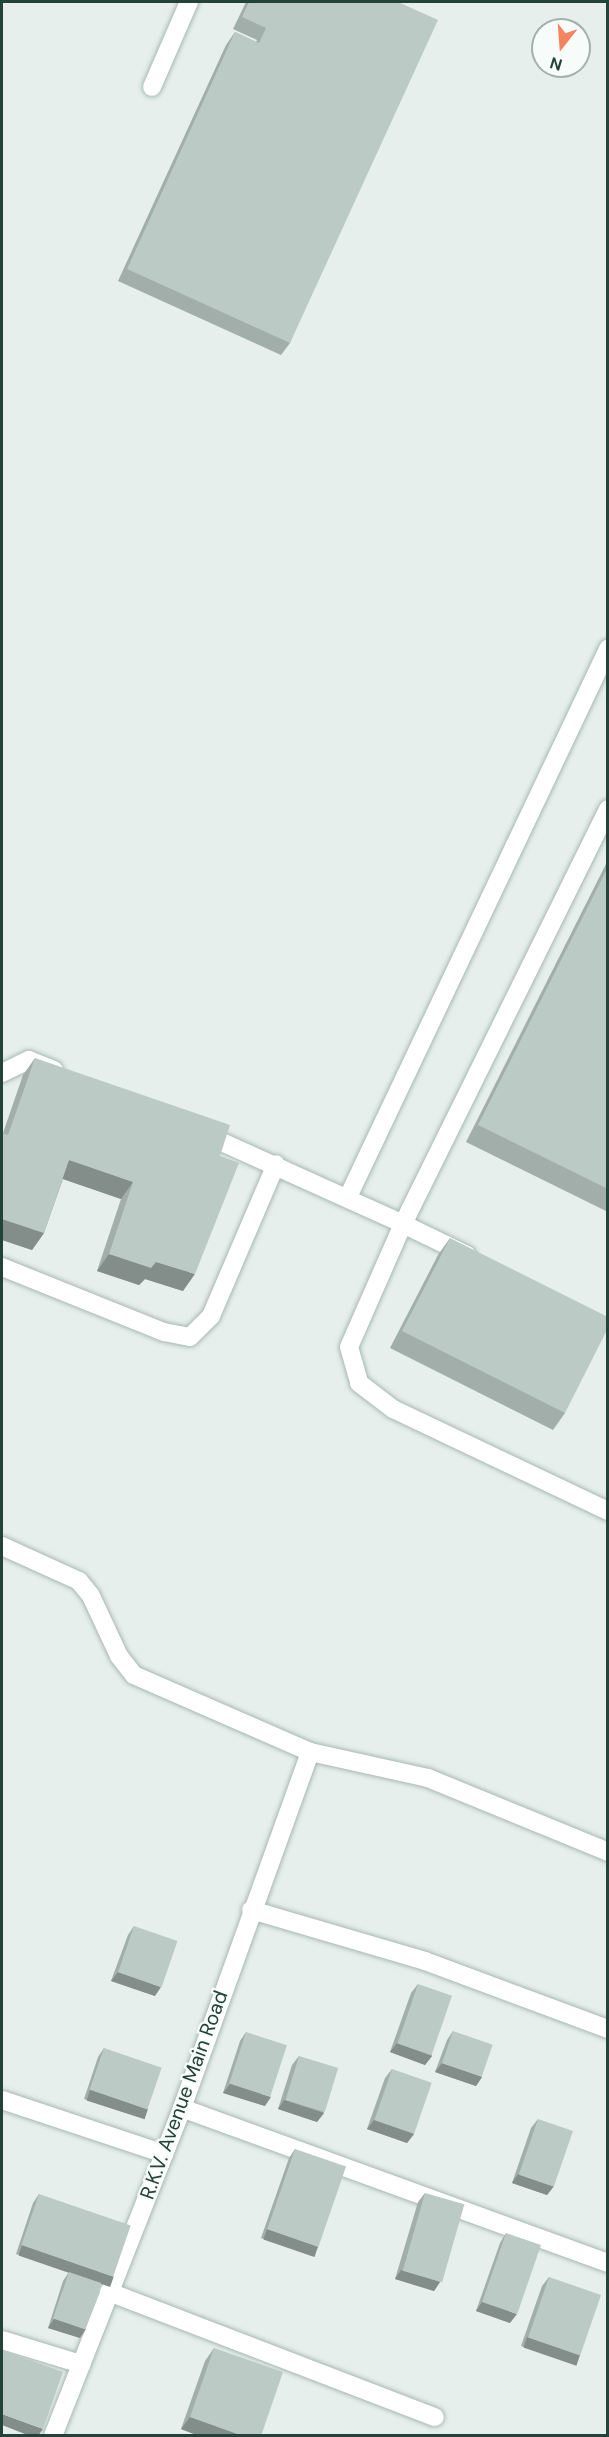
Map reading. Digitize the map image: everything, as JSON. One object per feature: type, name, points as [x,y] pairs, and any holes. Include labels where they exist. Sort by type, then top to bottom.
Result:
[{"type":"street","points":[[152,87],[189,2]]},
{"type":"street","points":[[348,1197],[602,677],[608,649]]},
{"type":"street","points":[[608,809],[403,1224],[350,1347],[359,1383],[393,1409],[608,1511]]},
{"type":"street","points":[[2,1073],[30,1060],[72,1078]]},
{"type":"street","points":[[190,1128],[276,1164],[489,1265]]},
{"type":"street","points":[[2,1267],[164,1332],[190,1337],[211,1316],[276,1164]]},
{"type":"street","points":[[2,1546],[79,1581],[91,1596],[119,1656],[134,1674],[310,1752],[428,1778],[608,1852]]},
{"type":"street","name":"R.K.V. Avenue Main Road","points":[[53,2436],[182,2108],[251,1910],[310,1752]]},
{"type":"street","points":[[251,1910],[425,1961],[608,2029]]},
{"type":"street","points":[[2,2100],[164,2154]]},
{"type":"street","points":[[182,2108],[608,2263]]},
{"type":"street","points":[[109,2292],[435,2417]]},
{"type":"street","points":[[2,2340],[81,2364]]},
{"type":"building","points":[[249,2],[398,2],[438,20],[290,343],[127,269],[235,32],[259,43],[266,28],[242,17]]},
{"type":"building","points":[[608,867],[608,1189],[478,1125]]},
{"type":"building","points":[[35,1058],[230,1125],[220,1156],[239,1163],[195,1274],[156,1262],[151,1268],[109,1254],[133,1182],[69,1160],[44,1233],[2,1219],[2,1133],[8,1135]]},
{"type":"building","points":[[450,1238],[608,1317],[608,1328],[565,1413],[402,1331]]},
{"type":"building","points":[[134,1926],[177,1941],[162,1987],[118,1972]]},
{"type":"building","points":[[418,1984],[452,1996],[432,2055],[397,2044]]},
{"type":"building","points":[[453,2031],[493,2045],[482,2077],[442,2063]]},
{"type":"building","points":[[246,2032],[287,2045],[270,2097],[229,2083]]},
{"type":"building","points":[[104,2048],[162,2068],[147,2109],[90,2090]]},
{"type":"building","points":[[299,2056],[338,2068],[325,2112],[286,2100]]},
{"type":"building","points":[[392,2069],[432,2083],[414,2134],[374,2120]]},
{"type":"building","points":[[538,2119],[573,2131],[554,2187],[519,2175]]},
{"type":"building","points":[[295,2149],[346,2167],[318,2247],[267,2229]]},
{"type":"building","points":[[425,2193],[464,2204],[442,2282],[403,2271]]},
{"type":"building","points":[[39,2194],[131,2226],[113,2277],[21,2245]]},
{"type":"building","points":[[506,2233],[541,2245],[517,2314],[482,2302]]},
{"type":"building","points":[[69,2272],[101,2283],[85,2329],[53,2318]]},
{"type":"building","points":[[549,2277],[601,2295],[580,2355],[528,2338]]},
{"type":"building","points":[[214,2348],[283,2372],[261,2436],[243,2436],[190,2417]]},
{"type":"building","points":[[2,2350],[63,2372],[43,2429],[2,2414]]}]
